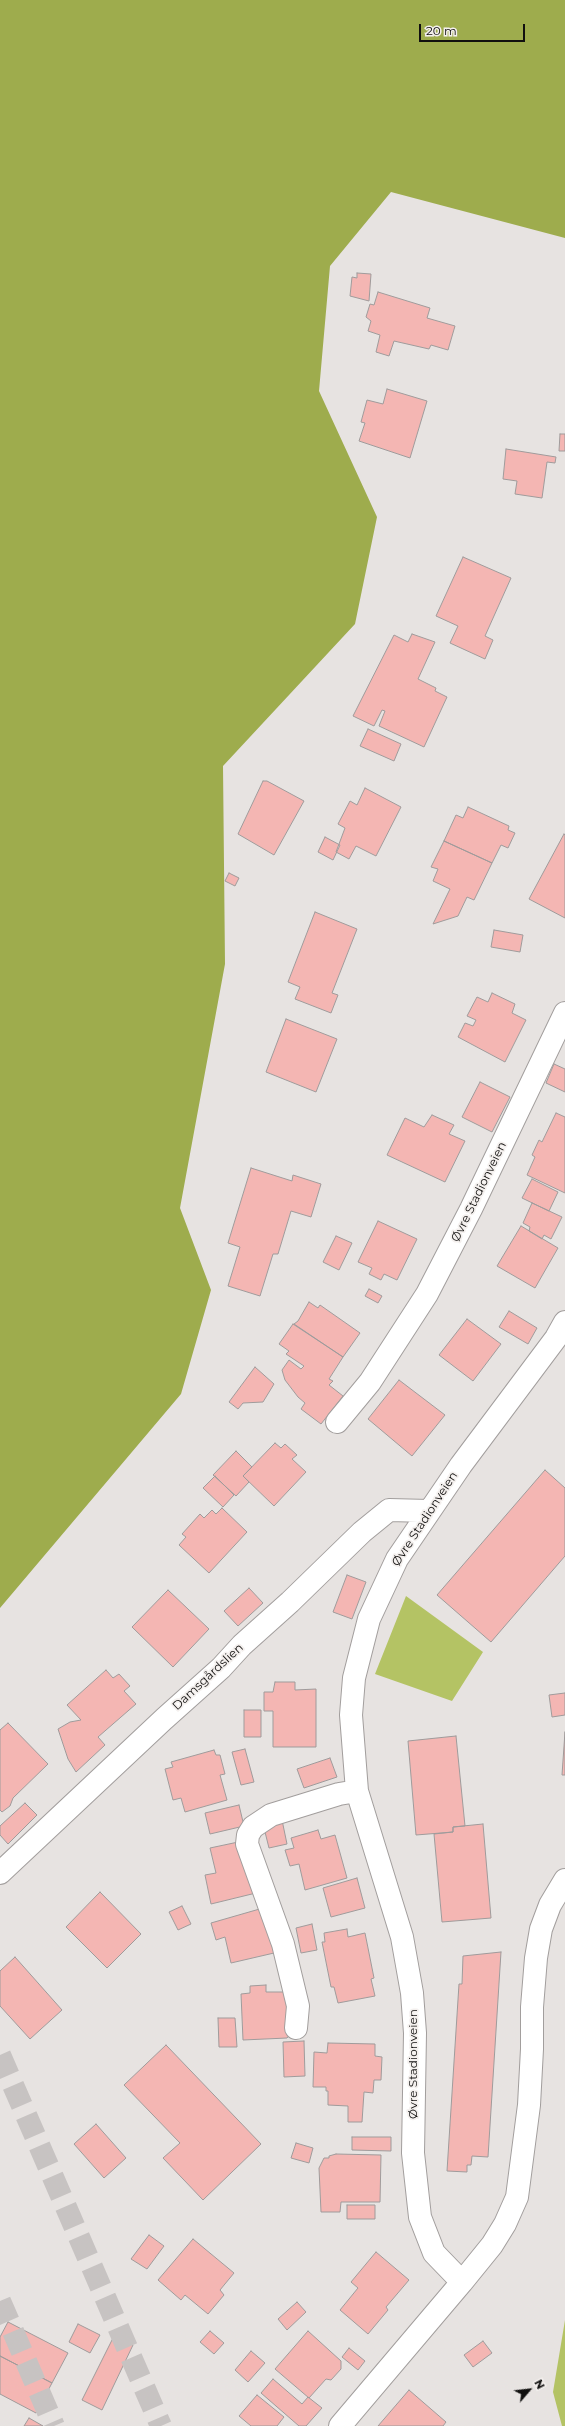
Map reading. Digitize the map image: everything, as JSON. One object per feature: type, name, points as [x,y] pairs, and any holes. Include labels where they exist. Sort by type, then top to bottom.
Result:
[{"type":"street","name":"Øvre Stadionveien","points":[[337,1422],[370,1382],[427,1294],[471,1209],[565,1013]]},
{"type":"street","name":"Øvre Stadionveien","points":[[462,2282],[434,2253],[420,2217],[413,2153],[415,2033],[412,1993],[402,1936],[357,1791],[350,1715],[354,1678],[369,1619],[397,1558],[429,1511],[556,1338],[565,1322]]},
{"type":"street","name":"Damsgårdslien","points":[[0,1873],[164,1719],[221,1668],[242,1645],[290,1602],[362,1532],[389,1510],[429,1511]]},
{"type":"street","points":[[296,2028],[298,2006],[283,1944],[247,1844],[248,1835],[253,1827],[271,1815],[339,1794],[357,1791]]},
{"type":"street","points":[[340,2426],[492,2245],[505,2224],[517,2197],[529,2104],[532,2049],[532,2007],[536,1958],[543,1923],[550,1905],[565,1880]]},
{"type":"green space","points":[[0,0],[565,0],[565,238],[391,192],[330,266],[319,391],[377,517],[355,624],[223,766],[225,964],[180,1208],[211,1290],[181,1394],[0,1608]]},
{"type":"green space","points":[[406,1596],[483,1652],[452,1701],[375,1674]]},
{"type":"green space","points":[[565,2320],[565,2426],[562,2426],[553,2392]]},
{"type":"building","points":[[357,273],[371,274],[369,301],[350,296],[352,277],[357,278]]},
{"type":"building","points":[[378,292],[430,308],[427,318],[455,326],[448,350],[431,345],[429,349],[394,341],[389,356],[376,352],[380,335],[368,331],[371,321],[366,317],[370,304],[374,305]]},
{"type":"building","points":[[387,389],[427,401],[410,458],[359,441],[365,423],[361,422],[367,400],[383,404]]},
{"type":"building","points":[[560,434],[565,434],[565,451],[559,451]]},
{"type":"building","points":[[506,449],[556,457],[555,463],[547,462],[542,498],[515,494],[517,481],[503,479]]},
{"type":"building","points":[[463,557],[511,578],[485,636],[493,640],[485,659],[450,643],[458,626],[436,616]]},
{"type":"building","points":[[412,634],[435,642],[418,679],[436,688],[435,691],[447,697],[424,747],[379,726],[385,711],[382,710],[374,726],[353,716],[394,635],[408,642]]},
{"type":"building","points":[[368,729],[401,744],[394,761],[360,746]]},
{"type":"building","points":[[263,781],[267,781],[304,801],[274,855],[238,834]]},
{"type":"building","points":[[365,788],[401,807],[376,856],[356,846],[349,859],[336,852],[345,828],[338,824],[350,801],[357,805]]},
{"type":"building","points":[[468,807],[509,826],[508,830],[515,833],[508,848],[501,845],[492,863],[444,841],[456,815],[463,818]]},
{"type":"building","points":[[564,834],[565,835],[565,918],[529,899]]},
{"type":"building","points":[[325,837],[340,845],[333,860],[318,852]]},
{"type":"building","points":[[444,841],[492,863],[474,900],[467,897],[458,916],[433,924],[450,889],[433,881],[438,869],[431,867]]},
{"type":"building","points":[[229,873],[239,878],[235,886],[225,881]]},
{"type":"building","points":[[315,912],[357,929],[332,993],[338,995],[331,1013],[295,999],[300,987],[288,982]]},
{"type":"building","points":[[494,930],[523,935],[520,952],[491,947]]},
{"type":"building","points":[[492,993],[515,1004],[512,1013],[526,1020],[505,1062],[458,1037],[465,1023],[473,1026],[476,1020],[467,1016],[477,997],[488,1002]]},
{"type":"building","points":[[286,1019],[337,1039],[316,1092],[266,1072]]},
{"type":"building","points":[[554,1064],[565,1069],[565,1092],[546,1083]]},
{"type":"building","points":[[480,1082],[510,1097],[492,1132],[462,1117]]},
{"type":"building","points":[[556,1113],[565,1117],[565,1193],[527,1175],[535,1157],[532,1155],[539,1140],[542,1142]]},
{"type":"building","points":[[432,1115],[454,1125],[449,1134],[465,1141],[445,1182],[387,1155],[405,1118],[424,1127]]},
{"type":"building","points":[[251,1168],[292,1181],[293,1175],[321,1184],[311,1217],[291,1211],[278,1254],[273,1254],[260,1296],[228,1286],[240,1247],[228,1243]]},
{"type":"building","points":[[532,1179],[558,1192],[549,1211],[522,1198]]},
{"type":"building","points":[[532,1203],[562,1217],[551,1239],[544,1235],[542,1239],[529,1231],[530,1227],[523,1223]]},
{"type":"building","points":[[378,1221],[417,1239],[397,1280],[384,1274],[381,1280],[369,1274],[372,1268],[358,1262]]},
{"type":"building","points":[[521,1226],[558,1248],[535,1288],[497,1266]]},
{"type":"building","points":[[336,1236],[352,1243],[339,1270],[323,1262]]},
{"type":"building","points":[[369,1289],[382,1296],[378,1303],[365,1296]]},
{"type":"building","points":[[309,1302],[318,1308],[320,1305],[360,1333],[343,1357],[294,1324],[298,1321]]},
{"type":"building","points":[[509,1311],[537,1328],[528,1344],[499,1327]]},
{"type":"building","points":[[467,1319],[501,1344],[473,1381],[439,1355]]},
{"type":"building","points":[[293,1324],[343,1357],[329,1379],[333,1381],[329,1385],[343,1396],[321,1424],[301,1409],[305,1403],[298,1397],[285,1380],[282,1370],[289,1360],[301,1369],[304,1366],[286,1354],[289,1351],[279,1344]]},
{"type":"building","points":[[255,1367],[274,1384],[263,1402],[243,1403],[238,1409],[229,1402]]},
{"type":"building","points":[[399,1380],[445,1415],[412,1456],[368,1419]]},
{"type":"building","points":[[275,1443],[281,1448],[285,1444],[297,1455],[292,1459],[306,1472],[274,1506],[243,1476]]},
{"type":"building","points":[[236,1451],[252,1467],[243,1476],[249,1482],[236,1496],[213,1475]]},
{"type":"building","points":[[545,1470],[565,1488],[565,1556],[491,1642],[437,1595]]},
{"type":"building","points":[[215,1476],[234,1495],[223,1507],[203,1488]]},
{"type":"building","points":[[222,1508],[247,1532],[209,1573],[179,1545],[186,1537],[182,1534],[200,1514],[204,1518],[212,1510],[216,1514]]},
{"type":"building","points":[[347,1575],[366,1582],[352,1619],[333,1612]]},
{"type":"building","points":[[249,1588],[263,1603],[238,1626],[224,1611]]},
{"type":"building","points":[[168,1590],[209,1629],[173,1667],[132,1627]]},
{"type":"building","points":[[106,1670],[113,1678],[119,1674],[130,1686],[124,1691],[136,1704],[98,1737],[105,1745],[76,1772],[68,1759],[58,1729],[70,1722],[81,1720],[67,1705]]},
{"type":"building","points":[[275,1682],[295,1682],[295,1690],[316,1689],[316,1747],[273,1747],[273,1711],[264,1711],[264,1692],[273,1692]]},
{"type":"building","points":[[565,1693],[565,1715],[552,1717],[549,1695]]},
{"type":"building","points":[[244,1710],[261,1710],[261,1737],[244,1737]]},
{"type":"building","points":[[8,1723],[48,1764],[13,1798],[10,1806],[2,1812],[0,1810],[0,1730]]},
{"type":"building","points":[[565,1732],[565,1775],[562,1775]]},
{"type":"building","points":[[456,1736],[465,1826],[453,1827],[453,1832],[416,1835],[408,1741]]},
{"type":"building","points":[[245,1749],[254,1782],[241,1785],[232,1752]]},
{"type":"building","points":[[214,1750],[216,1755],[220,1755],[225,1774],[220,1775],[227,1800],[185,1812],[181,1798],[173,1800],[165,1769],[173,1767],[171,1762]]},
{"type":"building","points":[[330,1758],[337,1777],[304,1788],[297,1769]]},
{"type":"building","points":[[25,1803],[37,1815],[8,1844],[0,1835],[0,1826]]},
{"type":"building","points":[[239,1805],[244,1826],[210,1834],[205,1813]]},
{"type":"building","points":[[282,1820],[287,1844],[269,1848],[263,1824]]},
{"type":"building","points":[[483,1824],[491,1918],[442,1922],[434,1834],[453,1832],[453,1827]]},
{"type":"building","points":[[318,1830],[321,1839],[335,1835],[347,1878],[305,1890],[299,1864],[290,1866],[285,1850],[294,1848],[291,1838]]},
{"type":"building","points":[[243,1841],[256,1893],[211,1904],[205,1875],[216,1873],[210,1848]]},
{"type":"building","points":[[357,1878],[365,1908],[331,1917],[323,1888]]},
{"type":"building","points":[[100,1892],[141,1934],[107,1968],[66,1927]]},
{"type":"building","points":[[182,1906],[191,1924],[178,1930],[169,1912]]},
{"type":"building","points":[[263,1908],[274,1953],[231,1963],[225,1937],[216,1940],[211,1923]]},
{"type":"building","points":[[312,1924],[317,1950],[301,1953],[296,1928]]},
{"type":"building","points":[[347,1929],[348,1937],[365,1933],[374,1978],[371,1979],[375,1996],[338,2003],[334,1987],[331,1987],[322,1942],[325,1942],[324,1933]]},
{"type":"building","points":[[501,1952],[488,2157],[472,2156],[471,2165],[467,2165],[467,2172],[447,2171],[459,1984],[462,1984],[463,1956]]},
{"type":"building","points":[[15,1957],[62,2010],[30,2039],[0,2006],[0,1971]]},
{"type":"building","points":[[266,1985],[266,1992],[285,1992],[292,2032],[287,2038],[243,2040],[241,1994],[250,1993],[250,1986]]},
{"type":"building","points":[[218,2018],[235,2018],[237,2047],[219,2047]]},
{"type":"building","points":[[304,2041],[305,2076],[284,2077],[283,2042]]},
{"type":"building","points":[[328,2043],[375,2044],[375,2056],[382,2057],[381,2080],[374,2080],[373,2093],[364,2092],[362,2122],[348,2122],[348,2106],[328,2105],[328,2091],[326,2091],[326,2087],[313,2087],[314,2052],[327,2053]]},
{"type":"building","points":[[166,2045],[261,2144],[203,2200],[163,2158],[180,2143],[124,2085]]},
{"type":"building","points":[[96,2124],[126,2158],[104,2178],[74,2144]]},
{"type":"building","points":[[352,2137],[391,2137],[391,2151],[352,2150]]},
{"type":"building","points":[[296,2143],[313,2148],[309,2163],[291,2158]]},
{"type":"building","points":[[336,2154],[381,2155],[380,2202],[341,2202],[340,2212],[321,2212],[319,2168],[324,2158],[329,2158],[329,2156]]},
{"type":"building","points":[[347,2205],[375,2205],[375,2219],[347,2219]]},
{"type":"building","points":[[149,2235],[164,2246],[147,2269],[131,2259]]},
{"type":"building","points":[[193,2239],[234,2273],[220,2290],[224,2295],[208,2314],[185,2295],[181,2300],[158,2280]]},
{"type":"building","points":[[376,2252],[409,2280],[386,2307],[388,2310],[368,2334],[340,2310],[358,2288],[351,2282]]},
{"type":"building","points":[[297,2302],[306,2312],[287,2330],[278,2319]]},
{"type":"building","points":[[8,2322],[68,2353],[52,2383],[0,2356],[0,2337]]},
{"type":"building","points":[[78,2324],[100,2335],[90,2353],[69,2342]]},
{"type":"building","points":[[210,2331],[224,2343],[214,2354],[200,2342]]},
{"type":"building","points":[[308,2331],[341,2361],[341,2369],[331,2380],[326,2379],[309,2398],[275,2369]]},
{"type":"building","points":[[114,2336],[133,2345],[102,2410],[82,2400]]},
{"type":"building","points":[[483,2341],[492,2353],[473,2367],[464,2355]]},
{"type":"building","points":[[349,2348],[365,2361],[358,2370],[342,2357]]},
{"type":"building","points":[[251,2351],[265,2363],[248,2382],[235,2370]]},
{"type":"building","points":[[0,2356],[52,2383],[36,2413],[0,2394]]},
{"type":"building","points":[[273,2379],[302,2404],[308,2397],[322,2408],[306,2426],[299,2426],[261,2393]]},
{"type":"building","points":[[409,2390],[446,2422],[443,2426],[378,2426]]},
{"type":"building","points":[[257,2395],[284,2417],[277,2426],[251,2426],[239,2416]]},
{"type":"building","points":[[29,2418],[43,2426],[24,2426]]},
{"type":"tunnel","points":[[0,2055],[161,2426]]},
{"type":"tunnel","points":[[0,2301],[54,2426]]}]
